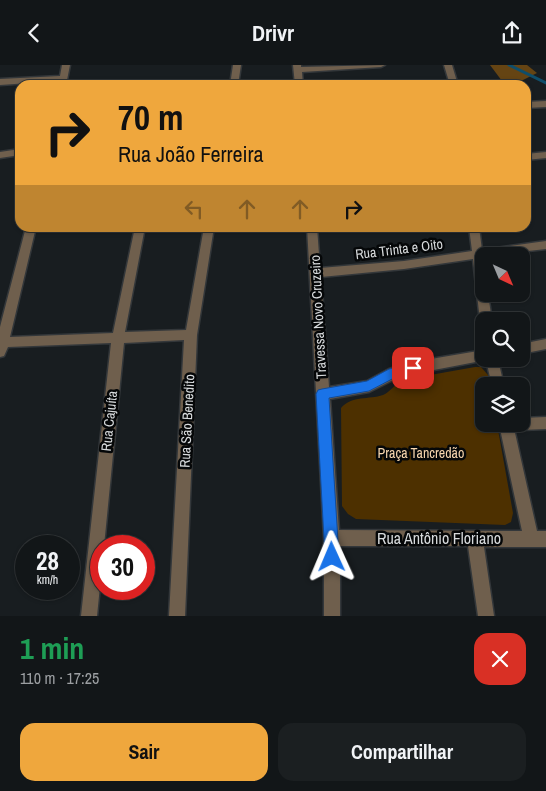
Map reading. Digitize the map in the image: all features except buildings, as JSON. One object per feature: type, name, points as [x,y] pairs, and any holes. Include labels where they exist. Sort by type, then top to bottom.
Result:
[{"type":"street","points":[[63,80],[66,65]]},
{"type":"street","points":[[235,80],[237,65]]},
{"type":"street","points":[[298,80],[297,67],[381,65]]},
{"type":"street","points":[[448,65],[452,80]]},
{"type":"street","points":[[0,82],[15,82]]},
{"type":"street","points":[[531,105],[546,105]]},
{"type":"street","points":[[0,155],[15,153]]},
{"type":"street","points":[[531,156],[546,155]]},
{"type":"street","points":[[30,232],[2,347],[118,337],[190,335]]},
{"type":"street","name":"Rua Cajuíta","points":[[89,616],[118,337],[139,232]]},
{"type":"street","name":"Rua São Benedito","points":[[178,616],[190,335],[209,232]]},
{"type":"street","name":"Travessa Novo Cruzeiro","points":[[312,232],[332,538],[332,616]]},
{"type":"street","points":[[475,232],[476,247]]},
{"type":"street","name":"Rua Trinta e Oito","points":[[530,247],[546,245]]},
{"type":"street","name":"Rua Trinta e Oito","points":[[316,273],[404,265],[475,254]]},
{"type":"street","points":[[530,347],[546,344]]},
{"type":"street","points":[[322,394],[369,386],[394,373],[407,369],[475,357]]},
{"type":"street","points":[[530,424],[546,423]]},
{"type":"street","points":[[508,432],[539,539]]},
{"type":"street","name":"Rua Antônio Floriano","points":[[332,538],[539,539]]},
{"type":"street","points":[[475,538],[486,616]]},
{"type":"green space","name":"Praça Tancredão","points":[[475,367],[481,367],[488,375],[488,377],[475,377],[475,432],[498,432],[513,513],[511,522],[505,525],[356,519],[348,514],[342,506],[341,408],[355,399],[383,395],[402,380]]},
{"type":"shaded area","points":[[490,65],[527,65],[537,73],[523,80],[501,80]]},
{"type":"waterway","points":[[509,65],[546,83]]},
{"type":"route","points":[[332,557],[322,394],[369,386],[394,373],[413,368]]}]
